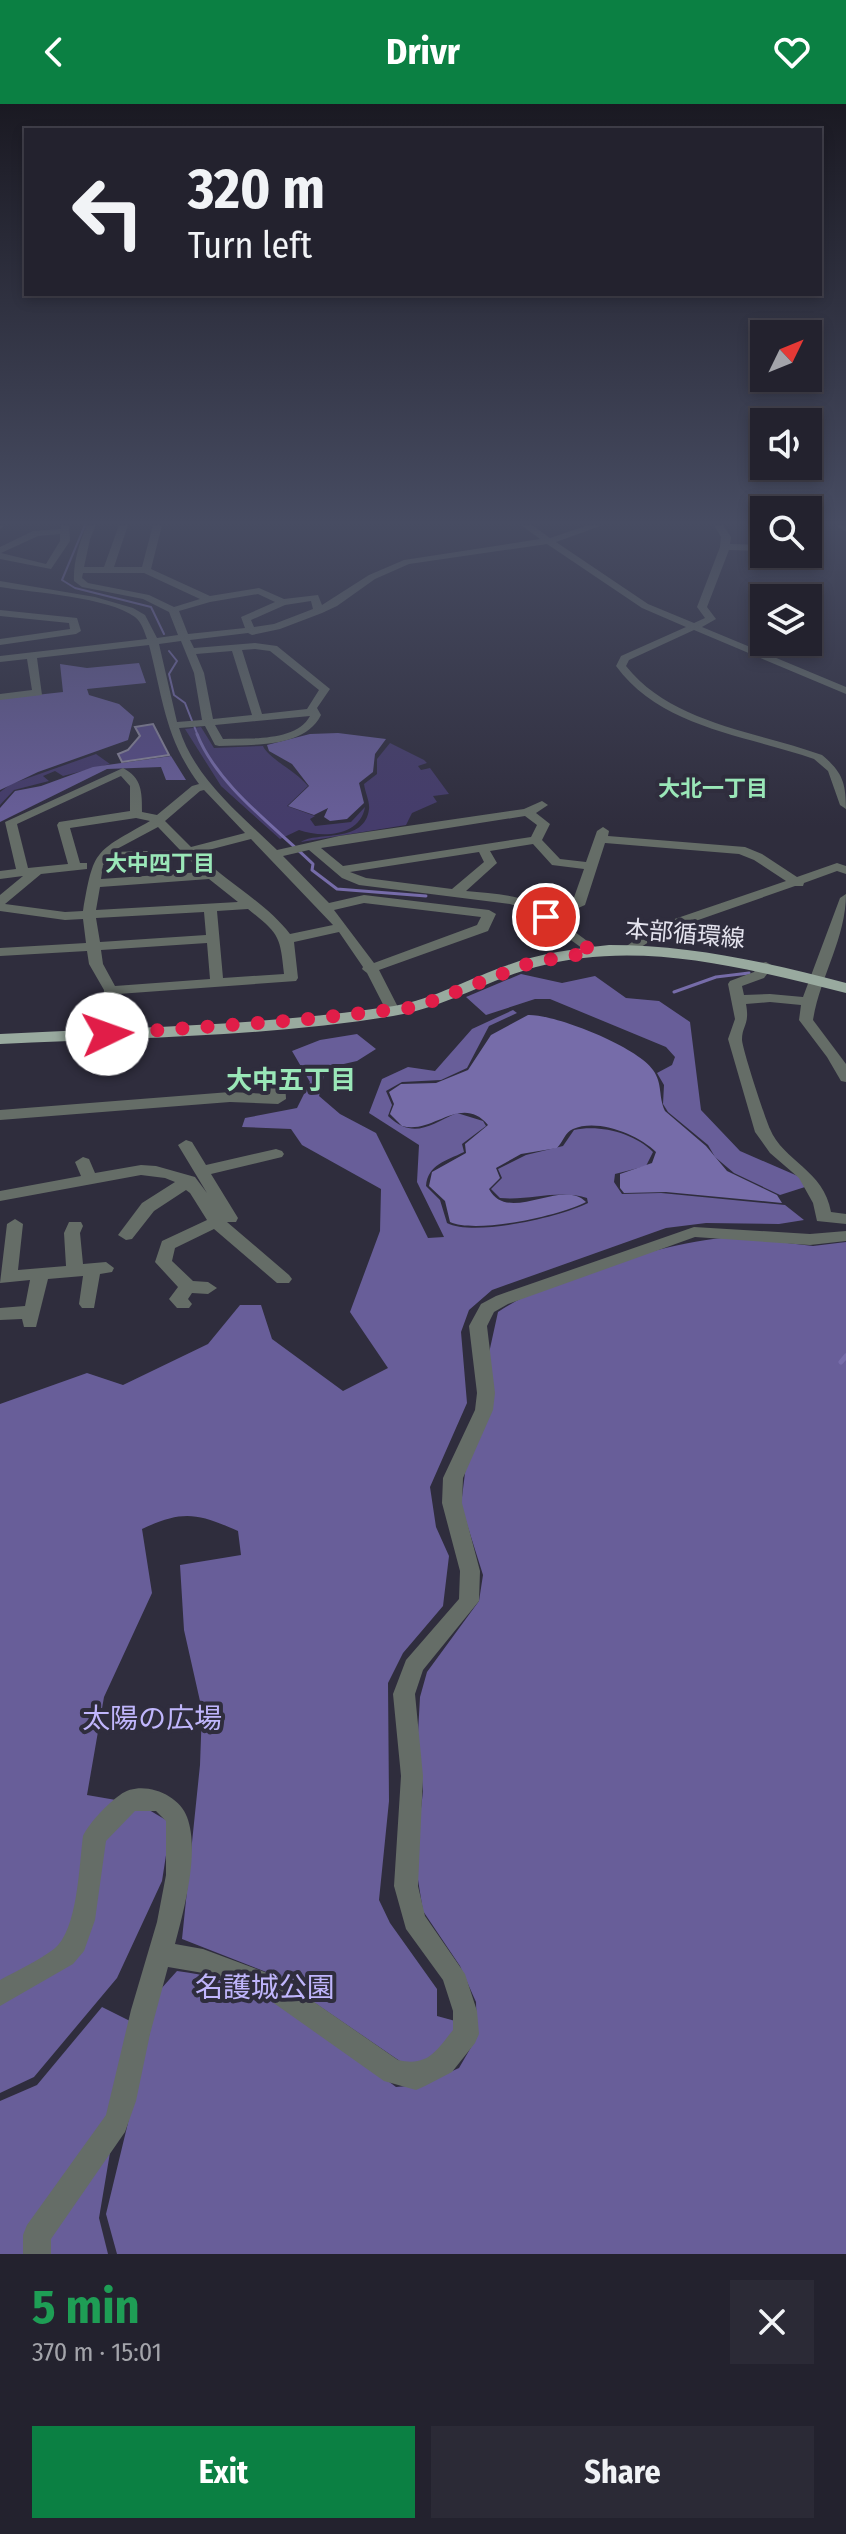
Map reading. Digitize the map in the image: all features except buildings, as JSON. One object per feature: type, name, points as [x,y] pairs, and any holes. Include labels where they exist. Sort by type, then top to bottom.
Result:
[{"type":"main road","name":"本部循環線","points":[[0,1039],[107,1034],[393,1011],[431,1003],[530,963],[593,952],[702,955],[766,966],[846,988]]},
{"type":"street","points":[[3,642],[76,631],[74,625]]},
{"type":"street","points":[[147,625],[171,726],[184,754],[207,786],[254,834],[279,853],[326,908],[369,969],[393,1011]]},
{"type":"street","points":[[180,625],[199,673],[198,723],[219,743],[250,741],[310,728],[314,712],[311,708],[325,689],[281,653],[264,646],[191,651]]},
{"type":"street","points":[[248,625],[252,632]]},
{"type":"street","points":[[0,659],[252,632],[273,625]]},
{"type":"street","points":[[690,625],[846,691]]},
{"type":"street","points":[[700,625],[625,658],[620,663],[625,675],[641,690],[694,717],[818,757],[833,770],[846,805]]},
{"type":"street","points":[[3,642],[15,656]]},
{"type":"street","points":[[236,647],[258,717]]},
{"type":"street","points":[[0,697],[38,693],[31,654]]},
{"type":"street","points":[[171,726],[314,712]]},
{"type":"street","points":[[23,872],[11,822],[123,771],[136,786],[136,814]]},
{"type":"street","points":[[107,1034],[111,990],[96,964],[89,915],[92,884],[101,860],[124,838],[157,819],[196,788],[207,786]]},
{"type":"street","points":[[279,853],[527,812],[542,805]]},
{"type":"street","points":[[527,812],[544,824],[536,840]]},
{"type":"street","points":[[75,866],[63,825],[136,814],[157,819],[212,875],[275,924],[287,939],[291,978],[111,990]]},
{"type":"street","points":[[420,828],[438,854]]},
{"type":"street","points":[[0,875],[101,860],[158,856],[254,834]]},
{"type":"street","points":[[546,917],[578,905],[603,834],[741,850],[758,857],[798,883]]},
{"type":"street","points":[[340,870],[536,840]]},
{"type":"street","points":[[536,840],[556,862],[592,866]]},
{"type":"street","points":[[309,846],[340,870],[364,882],[511,900],[534,907],[593,952]]},
{"type":"street","points":[[455,893],[491,863],[483,849]]},
{"type":"street","points":[[629,951],[659,929],[837,867],[846,870]]},
{"type":"street","points":[[0,904],[39,869]]},
{"type":"street","points":[[92,884],[212,875]]},
{"type":"street","points":[[846,898],[809,1002],[806,1020],[834,1056],[846,1078]]},
{"type":"street","points":[[326,908],[364,899],[489,914],[483,928],[369,969]]},
{"type":"street","points":[[0,904],[65,916],[251,905]]},
{"type":"street","points":[[210,908],[217,983]]},
{"type":"street","points":[[287,939],[340,928]]},
{"type":"street","points":[[0,952],[213,939]]},
{"type":"street","points":[[766,966],[759,975],[735,984],[742,1019],[735,1039],[763,1132],[776,1150],[805,1175],[821,1203],[823,1217],[846,1219]]},
{"type":"street","points":[[738,1000],[770,998],[809,1002]]},
{"type":"street","points":[[0,1115],[230,1097],[278,1099],[278,1082]]},
{"type":"street","points":[[186,1145],[215,1194],[223,1220],[283,1279]]},
{"type":"street","points":[[203,1171],[276,1154]]},
{"type":"street","points":[[83,1162],[90,1180]]},
{"type":"street","points":[[0,1196],[141,1170],[160,1171],[215,1194]]},
{"type":"street","points":[[126,1235],[148,1207],[189,1181]]},
{"type":"street","points":[[208,1288],[185,1296],[163,1262],[168,1245],[223,1220]]},
{"type":"street","points":[[15,1224],[5,1276],[91,1270]]},
{"type":"street","points":[[75,1226],[72,1233],[91,1270],[88,1304]]},
{"type":"street","points":[[163,1954],[203,1961],[269,1985],[393,2072],[416,2077],[443,2063],[466,2034],[465,2011],[453,1974],[414,1921],[406,1886],[412,1776],[404,1694],[414,1666],[469,1601],[470,1571],[452,1503],[453,1478],[484,1410],[486,1393],[478,1326],[487,1308],[502,1300],[694,1232],[721,1231],[823,1239],[846,1236]]},
{"type":"street","points":[[0,1314],[31,1318],[40,1274]]},
{"type":"street","points":[[0,1994],[64,1956],[75,1943],[83,1920],[95,1836],[129,1801],[150,1799],[165,1804],[176,1815],[178,1885],[163,1954],[137,2032],[125,2103],[116,2123],[37,2235],[37,2254]]},
{"type":"shaded area","points":[[139,663],[146,683],[87,689],[89,695],[119,704],[134,717],[128,740],[38,772],[0,790],[0,699],[63,692],[60,664],[87,668]]},
{"type":"shaded area","points":[[201,727],[214,748],[263,746],[308,786],[287,806],[315,816],[310,819],[315,826],[351,822],[365,807],[362,817],[348,830],[338,833],[318,834],[299,830],[280,839],[221,786],[185,729]]},
{"type":"shaded area","points":[[338,733],[386,739],[375,754],[373,772],[359,783],[364,803],[347,819],[330,821],[324,817],[328,808],[314,815],[288,806],[309,786],[292,764],[269,751],[267,745],[310,734]]},
{"type":"shaded area","points":[[390,743],[424,760],[427,763],[418,766],[421,770],[430,768],[449,794],[433,796],[437,802],[412,813],[406,825],[301,842],[350,832],[366,820],[369,806],[364,784],[377,774],[377,759]]},
{"type":"shaded area","points":[[96,754],[110,764],[63,776],[55,771],[43,776],[49,781],[14,790],[0,805],[0,792],[11,784]]},
{"type":"shaded area","points":[[171,756],[186,780],[166,780],[161,767],[107,769],[0,822],[0,808],[15,791],[41,786],[93,767]]},
{"type":"shaded area","points":[[521,974],[562,983],[595,976],[626,998],[659,1001],[690,1022],[701,1110],[740,1151],[800,1177],[805,1187],[780,1195],[734,1173],[715,1157],[708,1145],[668,1112],[663,1104],[664,1085],[657,1073],[672,1065],[675,1057],[666,1047],[550,999],[535,999],[486,1015],[466,997]]},
{"type":"shaded area","points":[[513,1010],[517,1013],[489,1026],[467,1068],[441,1080],[402,1082],[386,1091],[392,1105],[388,1116],[406,1127],[430,1126],[457,1113],[483,1121],[486,1126],[462,1144],[464,1152],[439,1164],[427,1179],[426,1186],[440,1200],[447,1223],[460,1227],[497,1227],[558,1214],[588,1203],[587,1198],[565,1195],[500,1198],[491,1189],[502,1178],[498,1169],[526,1155],[563,1146],[574,1130],[584,1128],[627,1135],[653,1152],[646,1166],[615,1174],[614,1182],[622,1194],[661,1193],[785,1205],[804,1220],[779,1224],[706,1223],[666,1228],[492,1290],[469,1310],[461,1332],[467,1403],[430,1487],[436,1527],[449,1556],[443,1606],[403,1653],[388,1683],[389,1801],[379,1900],[390,1923],[437,1989],[437,2016],[459,2022],[442,2051],[410,2068],[274,1975],[182,1939],[200,1765],[202,1710],[184,1630],[180,1565],[241,1555],[238,1531],[200,1517],[180,1517],[142,1529],[152,1593],[104,1697],[87,1795],[139,1804],[171,1823],[162,1881],[117,1978],[34,2077],[0,2093],[0,1404],[87,1373],[123,1385],[208,1344],[240,1305],[261,1305],[272,1339],[343,1391],[388,1368],[350,1312],[380,1231],[381,1189],[302,1145],[291,1129],[242,1127],[245,1118],[297,1108],[310,1082],[292,1051],[320,1040],[357,1034],[376,1049],[357,1061],[326,1068],[319,1096],[340,1114],[376,1133],[428,1238],[444,1237],[417,1182],[419,1145],[369,1113],[382,1079],[408,1067],[435,1071],[472,1029]]},
{"type":"shaded area","points":[[528,1015],[575,1026],[614,1042],[644,1061],[656,1075],[665,1111],[706,1146],[727,1171],[777,1195],[782,1203],[666,1192],[624,1193],[620,1188],[620,1174],[652,1163],[656,1152],[618,1130],[583,1126],[570,1130],[557,1148],[521,1154],[496,1168],[500,1178],[489,1189],[498,1199],[509,1203],[564,1194],[586,1202],[557,1213],[498,1225],[450,1222],[445,1201],[429,1186],[432,1172],[466,1153],[465,1144],[488,1125],[478,1116],[468,1113],[425,1125],[402,1126],[390,1114],[394,1104],[389,1092],[401,1084],[436,1083],[468,1070],[491,1035]]},
{"type":"shaded area","points":[[736,1237],[813,1246],[846,1242],[846,2254],[117,2254],[106,2214],[160,1990],[177,1971],[238,1986],[266,1999],[320,2031],[396,2087],[421,2085],[459,2068],[477,2037],[476,2002],[460,1966],[423,1911],[415,1861],[423,1791],[418,1733],[420,1697],[427,1672],[479,1601],[483,1575],[461,1505],[466,1465],[493,1407],[489,1353],[498,1312],[547,1286],[613,1262],[680,1245]]},
{"type":"shaded area","points":[[102,2007],[132,2022],[99,2218],[108,2254],[0,2254],[0,2101],[37,2085]]},
{"type":"waterway","points":[[160,625],[164,634]]},
{"type":"waterway","points":[[169,651],[177,661],[169,674],[174,695],[185,703],[198,736]]},
{"type":"waterway","points":[[197,734],[206,753],[232,788],[313,864],[312,870],[337,889],[426,896]]},
{"type":"waterway","points":[[674,992],[716,977],[749,973]]},
{"type":"waterway","points":[[841,1362],[846,1356]]},
{"type":"district","name":"大北一丁目","points":[[713,788]]},
{"type":"district","name":"大中四丁目","points":[[160,863]]},
{"type":"district","name":"大中五丁目","points":[[291,1080]]},
{"type":"route","points":[[107,1034],[299,1020],[417,1007],[530,963],[593,952],[546,917]]},
{"type":"park label","name":"太陽の広場","points":[[152,1718]]},
{"type":"park label","name":"名護城公園","points":[[265,1987]]}]
